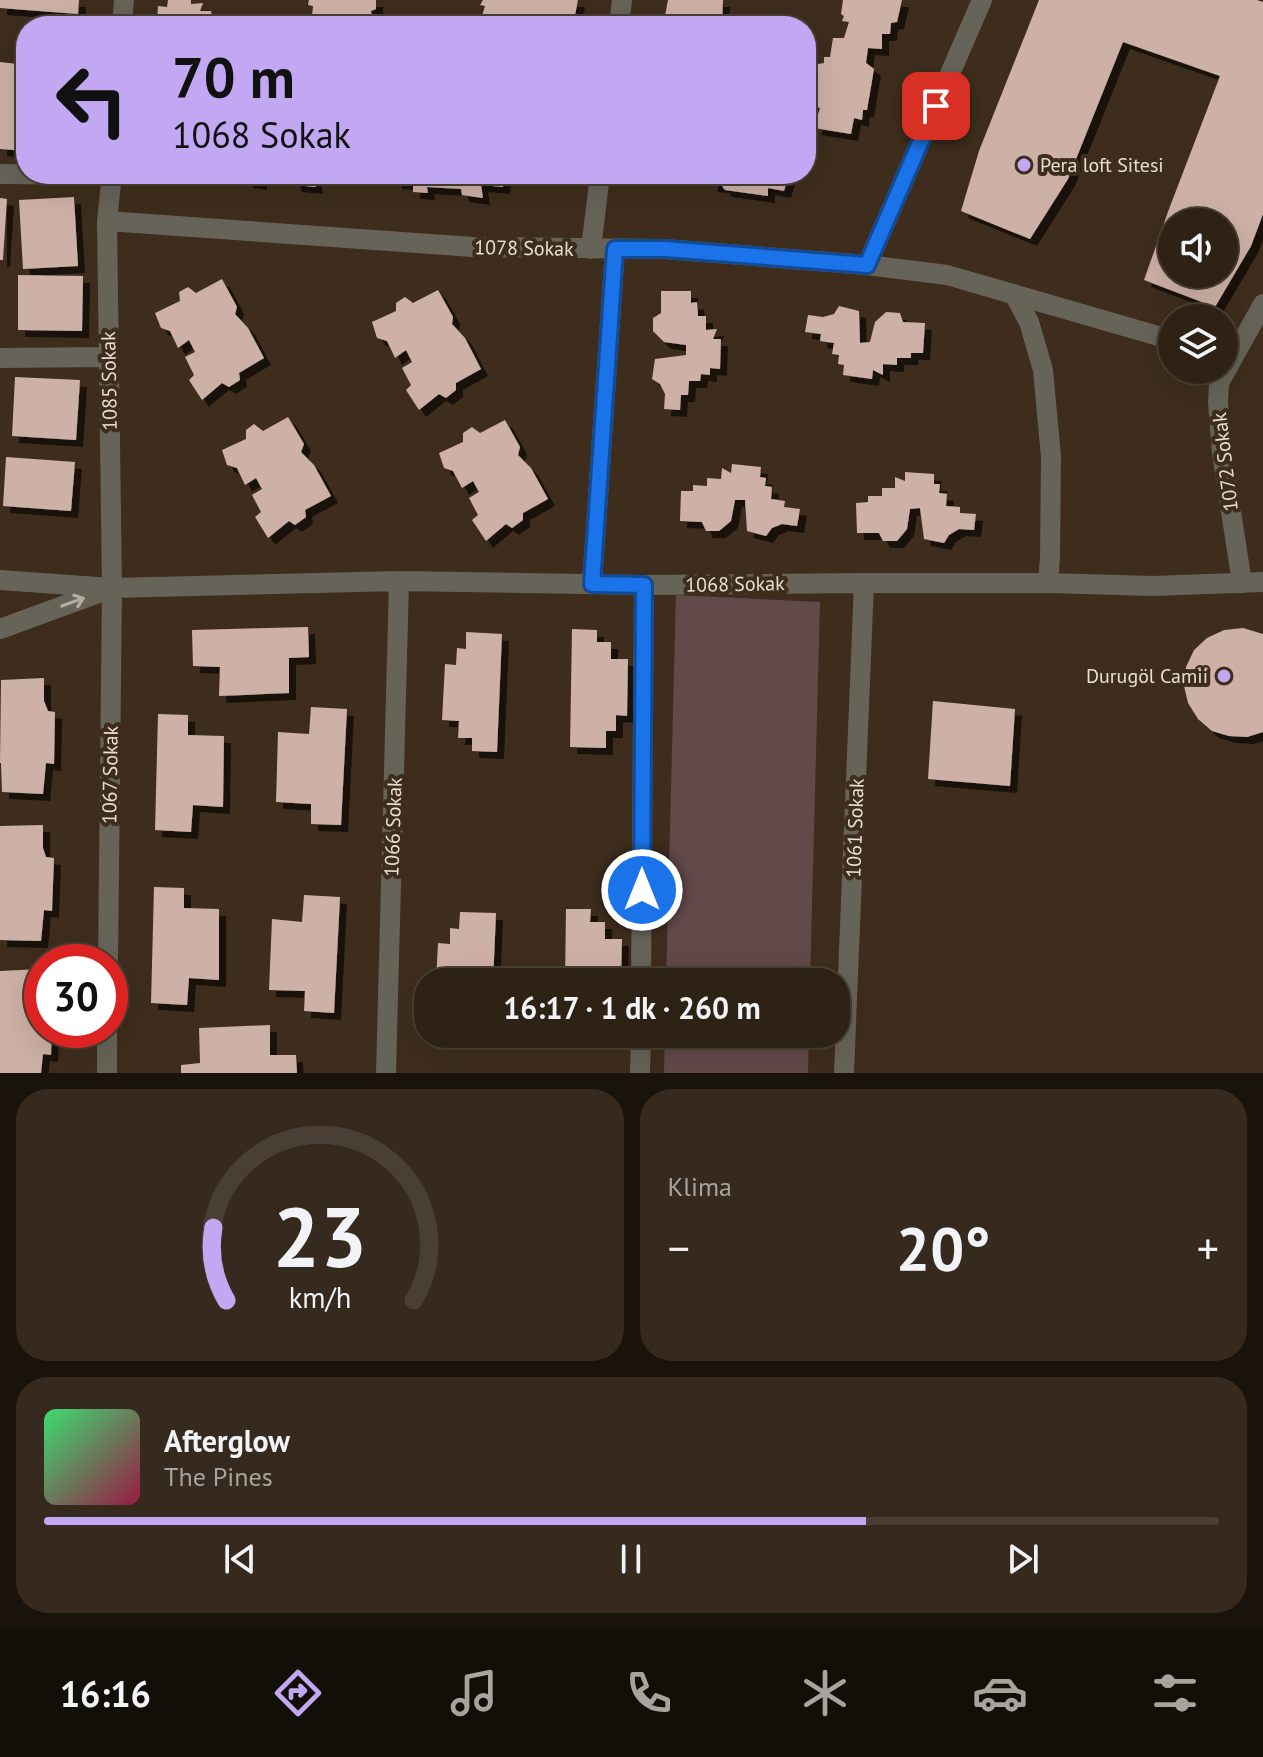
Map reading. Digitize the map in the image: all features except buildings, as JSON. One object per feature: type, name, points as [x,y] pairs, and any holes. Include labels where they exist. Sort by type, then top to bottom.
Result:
[{"type":"street","points":[[867,265],[982,0]]},
{"type":"street","name":"1085 Sokak","points":[[111,184],[107,221],[112,588]]},
{"type":"street","points":[[591,249],[599,184]]},
{"type":"street","name":"1078 Sokak","points":[[107,221],[473,247],[665,249],[867,265],[947,275],[1158,336]]},
{"type":"street","points":[[592,584],[615,249]]},
{"type":"street","points":[[1014,294],[1029,322],[1043,370],[1051,457],[1048,583]]},
{"type":"street","name":"1072 Sokak","points":[[1238,342],[1263,304]]},
{"type":"street","points":[[0,358],[109,357]]},
{"type":"street","name":"1072 Sokak","points":[[1219,384],[1218,421],[1242,583]]},
{"type":"street","name":"1068 Sokak","points":[[0,580],[112,588],[399,581],[1153,586],[1263,582]]},
{"type":"street","name":"1066 Sokak","points":[[386,1073],[399,581]]},
{"type":"street","name":"1061 Sokak","points":[[844,1073],[864,583]]},
{"type":"street","points":[[641,968],[644,585]]},
{"type":"street","name":"1068 Sokak","points":[[0,629],[112,588]]},
{"type":"street","name":"1067 Sokak","points":[[108,944],[112,588]]},
{"type":"street","points":[[107,1048],[107,1073]]},
{"type":"street","points":[[640,1073],[641,1048]]},
{"type":"shaded area","points":[[676,595],[820,602],[810,968],[666,968]]},
{"type":"shaded area","points":[[665,1048],[809,1048],[808,1073],[664,1073]]},
{"type":"place","name":"Pera loft Sitesi","points":[[1024,165]]},
{"type":"place","name":"Durugöl Camii","points":[[1224,676]]},
{"type":"route","points":[[642,890],[644,585],[592,584],[615,249],[665,249],[867,265],[936,106]]}]
